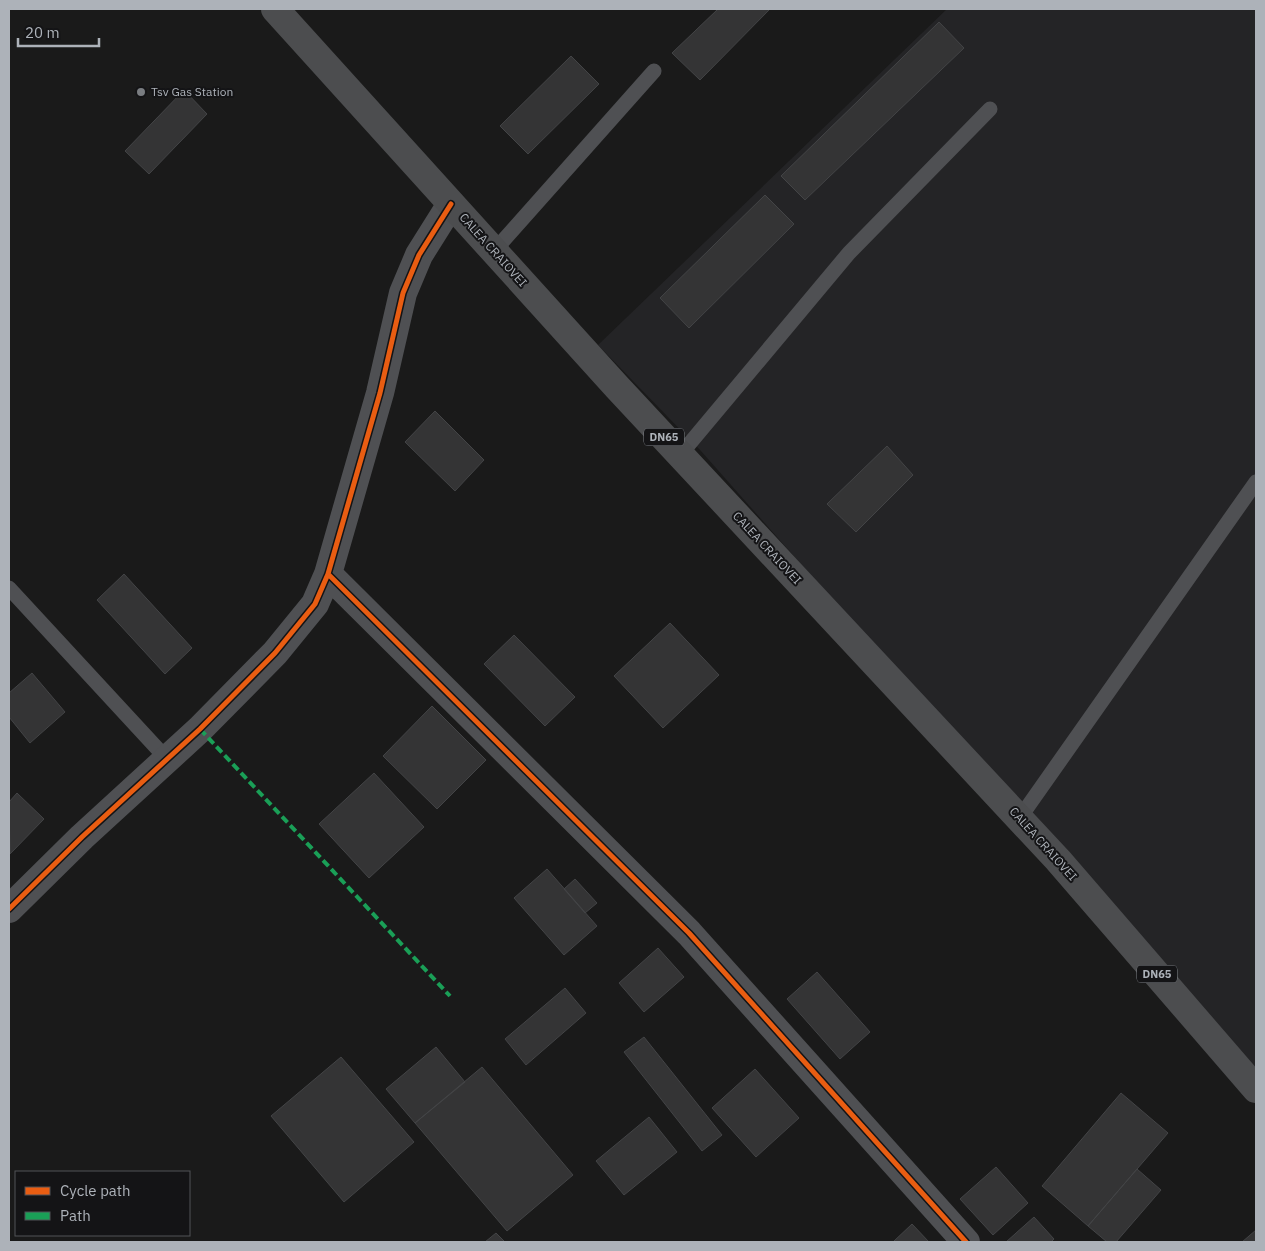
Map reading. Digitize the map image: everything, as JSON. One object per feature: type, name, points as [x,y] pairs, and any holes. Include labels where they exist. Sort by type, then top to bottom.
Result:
[{"type":"main road","name":"CALEA CRAIOVEI","points":[[275,9],[680,454],[1058,860],[1256,1089]]},
{"type":"street","points":[[9,909],[82,837],[167,760],[275,653],[315,604],[328,574],[380,393],[404,293],[419,255],[451,204]]},
{"type":"street","points":[[328,574],[689,933],[966,1242]]},
{"type":"lane","points":[[494,251],[654,71]]},
{"type":"lane","points":[[680,454],[849,253],[990,109]]},
{"type":"lane","points":[[1019,819],[1256,482]]},
{"type":"lane","points":[[9,588],[167,760]]},
{"type":"shaded area","points":[[947,9],[1256,9],[1256,1075],[1184,998],[701,451],[598,345]]},
{"type":"building","points":[[718,9],[770,9],[700,80],[672,53]]},
{"type":"building","points":[[939,22],[964,48],[805,200],[781,176]]},
{"type":"building","points":[[571,56],[599,84],[528,154],[500,126]]},
{"type":"building","points":[[184,90],[207,114],[149,174],[125,151]]},
{"type":"building","points":[[765,195],[794,224],[689,328],[660,298]]},
{"type":"building","points":[[435,411],[484,460],[455,491],[405,442]]},
{"type":"building","points":[[887,446],[913,475],[856,532],[827,504]]},
{"type":"building","points":[[124,574],[192,648],[165,674],[97,600]]},
{"type":"building","points":[[670,623],[719,675],[663,728],[614,676]]},
{"type":"building","points":[[514,635],[575,697],[545,726],[484,664]]},
{"type":"building","points":[[32,673],[65,712],[30,743],[9,717],[9,693]]},
{"type":"building","points":[[432,706],[486,760],[437,809],[383,756]]},
{"type":"building","points":[[374,773],[424,827],[369,878],[319,824]]},
{"type":"building","points":[[17,793],[44,819],[10,854],[9,802]]},
{"type":"building","points":[[547,869],[597,926],[564,955],[514,898]]},
{"type":"building","points":[[575,879],[597,903],[585,913],[564,889]]},
{"type":"building","points":[[658,948],[684,977],[644,1012],[619,983]]},
{"type":"building","points":[[817,972],[870,1032],[840,1059],[787,999]]},
{"type":"building","points":[[565,988],[586,1013],[526,1065],[505,1039]]},
{"type":"building","points":[[644,1037],[722,1135],[702,1151],[624,1052]]},
{"type":"building","points":[[436,1047],[465,1082],[415,1123],[386,1089]]},
{"type":"building","points":[[341,1057],[414,1142],[344,1202],[271,1116]]},
{"type":"building","points":[[482,1067],[573,1175],[507,1231],[415,1123]]},
{"type":"building","points":[[755,1069],[799,1118],[756,1157],[712,1108]]},
{"type":"building","points":[[1121,1093],[1168,1133],[1088,1226],[1042,1186]]},
{"type":"building","points":[[649,1117],[677,1152],[624,1195],[596,1161]]},
{"type":"building","points":[[996,1167],[1028,1203],[993,1235],[960,1199]]},
{"type":"building","points":[[1137,1169],[1161,1190],[1116,1242],[1107,1242],[1088,1226]]},
{"type":"building","points":[[1034,1217],[1054,1239],[1051,1242],[1006,1242]]},
{"type":"building","points":[[912,1224],[929,1242],[893,1242]]},
{"type":"building","points":[[1256,1230],[1256,1242],[1242,1242]]},
{"type":"building","points":[[496,1233],[505,1242],[485,1242]]},
{"type":"marked path","points":[[200,729],[450,996]]},
{"type":"cycle path","points":[[9,909],[82,837],[200,729],[275,653],[315,604],[328,574],[380,393],[403,293],[419,255],[451,204]]},
{"type":"cycle path","points":[[328,574],[689,933],[966,1242]]},
{"type":"place","name":"Tsv Gas Station","points":[[141,92]]}]
